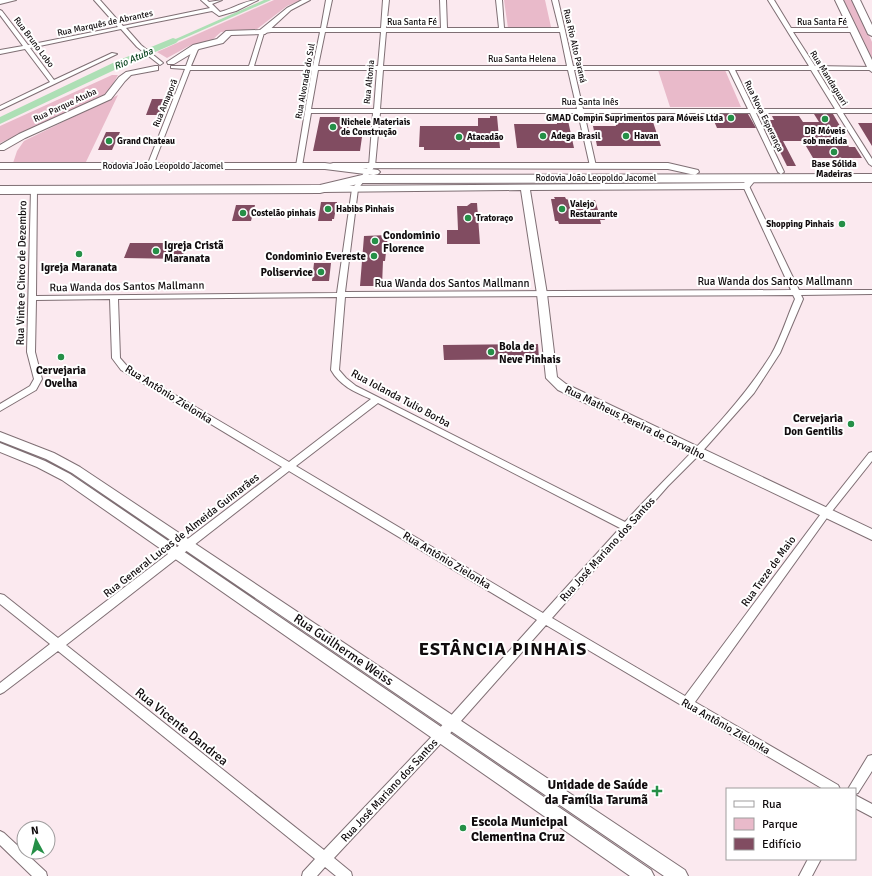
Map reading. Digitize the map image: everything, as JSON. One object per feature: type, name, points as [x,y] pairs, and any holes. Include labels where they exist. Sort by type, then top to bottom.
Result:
[{"type":"highway","name":"Rodovia João Leopoldo Jacomel","points":[[0,166],[325,166],[364,177],[749,182],[872,178]]},
{"type":"highway","name":"Rodovia João Leopoldo Jacomel","points":[[0,190],[320,189],[364,177],[695,172],[872,172]]},
{"type":"main road","points":[[839,0],[872,68]]},
{"type":"main road","points":[[856,0],[871,31]]},
{"type":"street","points":[[0,2],[13,0]]},
{"type":"street","points":[[97,0],[139,46],[153,57],[157,65]]},
{"type":"street","points":[[206,2],[219,0]]},
{"type":"street","points":[[206,2],[219,14],[234,10],[255,0]]},
{"type":"street","points":[[251,68],[262,32],[289,9],[307,0]]},
{"type":"street","name":"Rua Alvorada do Sul","points":[[299,166],[315,68],[329,0]]},
{"type":"street","name":"Rua Altonia","points":[[364,177],[376,111],[386,0]]},
{"type":"street","points":[[443,0],[444,30]]},
{"type":"street","points":[[499,0],[502,30]]},
{"type":"street","name":"Rua Rio Alto Paraná","points":[[555,0],[593,166]]},
{"type":"street","name":"Rua Mandaguari","points":[[771,0],[872,164]]},
{"type":"street","name":"Rua Marquês de Abrantes","points":[[0,52],[213,9]]},
{"type":"street","name":"Rua Bruno Lobo","points":[[0,12],[53,82]]},
{"type":"street","name":"Rua Santa Fé","points":[[262,32],[278,30],[562,30]]},
{"type":"street","name":"Rua Santa Fé","points":[[790,30],[854,30]]},
{"type":"street","points":[[172,65],[196,47],[216,42],[229,33],[262,32]]},
{"type":"street","name":"Rua Amaporã","points":[[150,166],[196,47]]},
{"type":"street","points":[[0,108],[114,54]]},
{"type":"street","name":"Rua Parque Atuba","points":[[1,148],[22,136],[108,96],[113,92],[123,77],[128,74],[157,65],[165,70],[172,65]]},
{"type":"street","name":"Rua Santa Helena","points":[[172,65],[188,68],[872,68]]},
{"type":"street","name":"Rua Nova Esperança","points":[[730,68],[752,110],[781,172]]},
{"type":"street","name":"Rua Santa Inês","points":[[309,111],[872,111]]},
{"type":"street","name":"Rodovia João Leopoldo Jacomel","points":[[364,177],[593,166],[668,166],[695,172]]},
{"type":"street","name":"Rodovia João Leopoldo Jacomel","points":[[364,177],[525,188],[749,182]]},
{"type":"street","name":"Rua Iolanda Tulio Borba","points":[[364,177],[341,294],[335,370],[338,376],[344,382],[377,400],[626,527]]},
{"type":"street","name":"Rua José Mariano dos Santos","points":[[308,876],[441,735],[626,527],[697,452],[751,391],[776,353],[799,299],[794,291],[749,182]]},
{"type":"street","name":"Rua Matheus Pereira de Carvalho","points":[[525,188],[542,294],[552,378],[562,387],[872,535]]},
{"type":"street","name":"Rua Vinte e Cinco de Dezembro","points":[[0,408],[33,388],[38,379],[31,352],[34,189]]},
{"type":"street","name":"Rua Wanda dos Santos Mallmann","points":[[31,298],[341,294],[542,294],[794,291],[872,292]]},
{"type":"street","name":"Rua Antônio Zielonka","points":[[114,297],[116,358],[124,368],[288,467],[832,788]]},
{"type":"street","name":"Rua General Lucas de Almeida Guimarães","points":[[0,689],[377,400]]},
{"type":"street","name":"Rua Guilherme Weiss","points":[[0,436],[64,462],[182,549],[441,735],[645,876]]},
{"type":"street","name":"Rua Guilherme Weiss","points":[[0,448],[48,467],[182,549],[452,722],[679,876]]},
{"type":"street","name":"Rua Treze de Maio","points":[[687,703],[826,513],[872,455]]},
{"type":"street","name":"Rua Vicente Dandrea","points":[[0,598],[346,876]]},
{"type":"street","points":[[855,788],[872,760]]},
{"type":"street","points":[[856,802],[872,811]]},
{"type":"street","points":[[0,837],[41,876]]},
{"type":"street","points":[[805,876],[813,860]]},
{"type":"green space","points":[[274,0],[301,0],[287,6],[257,29],[221,32],[211,41],[189,46],[167,58],[157,52]]},
{"type":"green space","points":[[504,0],[545,0],[551,27],[508,28]]},
{"type":"green space","points":[[842,0],[853,0],[872,42],[872,63]]},
{"type":"green space","points":[[658,70],[725,70],[741,107],[670,107]]},
{"type":"green space","points":[[112,75],[118,75],[108,93],[0,143],[0,126]]},
{"type":"green space","points":[[118,95],[85,164],[13,163],[17,151],[24,141]]},
{"type":"shaded area","points":[[264,0],[271,0],[155,51],[153,49]]},
{"type":"building","points":[[152,99],[166,99],[160,115],[146,115]]},
{"type":"building","name":"GMAD Compin Suprimentos para Móveis Ltda","points":[[711,114],[748,114],[756,128],[717,128]]},
{"type":"building","points":[[814,114],[833,114],[843,131],[840,131],[849,147],[855,147],[862,158],[813,158],[803,141],[783,141],[796,166],[787,166],[768,128],[765,128],[761,120],[774,120],[772,116],[799,116],[803,122],[819,122]]},
{"type":"building","name":"Atacadão","points":[[490,116],[497,116],[500,148],[470,148],[470,150],[424,150],[424,147],[419,147],[420,126],[478,126],[478,118],[490,118]]},
{"type":"building","name":"Adega Brasil","points":[[556,116],[567,116],[574,148],[517,148],[514,124],[557,124]]},
{"type":"building","name":"Nichele Materiais de Construção","points":[[320,117],[350,117],[347,137],[362,137],[360,151],[313,151]]},
{"type":"building","name":"Havan","points":[[615,122],[653,122],[661,146],[597,146],[593,126],[616,126]]},
{"type":"building","points":[[858,123],[872,123],[872,146]]},
{"type":"building","name":"Grand Chateau","points":[[106,132],[120,132],[112,150],[98,150]]},
{"type":"building","points":[[554,197],[565,197],[569,200],[595,200],[598,210],[602,210],[605,220],[600,220],[601,224],[559,224],[558,221],[555,221],[551,199],[555,199]]},
{"type":"building","name":"Habibs Pinhais","points":[[321,202],[337,202],[334,219],[332,219],[332,221],[318,221]]},
{"type":"building","name":"Tratoraço","points":[[471,203],[477,203],[480,244],[447,244],[447,230],[458,230],[457,206],[467,206]]},
{"type":"building","name":"Costelão pinhais","points":[[236,205],[255,205],[251,221],[232,221]]},
{"type":"building","points":[[388,235],[385,261],[383,261],[382,286],[360,286],[364,236]]},
{"type":"building","name":"Igreja Cristã Maranata","points":[[130,243],[187,243],[182,259],[124,258]]},
{"type":"building","name":"Poliservice","points":[[314,263],[331,263],[329,281],[312,281]]},
{"type":"building","name":"Bola de Neve Pinhais","points":[[538,344],[539,359],[444,360],[443,345]]},
{"type":"waterway","name":"Rio Atuba","points":[[0,121],[121,63],[173,41]]},
{"type":"place","name":"GMAD Compin Suprimentos para Móveis Ltda","points":[[731,118]]},
{"type":"place","name":"DB Móveis sob medida","points":[[825,119]]},
{"type":"place","name":"Nichele Materiais de Construção","points":[[333,127]]},
{"type":"place","name":"Adega Brasil","points":[[543,136]]},
{"type":"place","name":"Havan","points":[[626,136]]},
{"type":"place","name":"Atacadão","points":[[459,137]]},
{"type":"place","name":"Grand Chateau","points":[[109,141]]},
{"type":"place","name":"Base Sólida Madeiras","points":[[834,152]]},
{"type":"place","name":"Habibs Pinhais","points":[[328,209]]},
{"type":"place","name":"Valejo Restaurante","points":[[562,209]]},
{"type":"place","name":"Costelão pinhais","points":[[243,213]]},
{"type":"place","name":"Tratoraço","points":[[468,218]]},
{"type":"place","name":"Shopping Pinhais","points":[[842,224]]},
{"type":"place","name":"Condominio Florence","points":[[375,241]]},
{"type":"place","name":"Igreja Cristã Maranata","points":[[156,251]]},
{"type":"place","name":"Igreja Maranata","points":[[79,254]]},
{"type":"place","name":"Condominio Evereste","points":[[374,256]]},
{"type":"place","name":"Poliservice","points":[[321,272]]},
{"type":"place","name":"Bola de Neve Pinhais","points":[[491,352]]},
{"type":"place","name":"Cervejaria Ovelha","points":[[61,357]]},
{"type":"place","name":"Cervejaria Don Gentilis","points":[[851,424]]},
{"type":"place","name":"Unidade de Saúde da Família Tarumã","points":[[657,791]]},
{"type":"place","name":"Escola Municipal Clementina Cruz","points":[[463,828]]},
{"type":"district","name":"ESTÂNCIA PINHAIS","points":[[503,649]]}]
